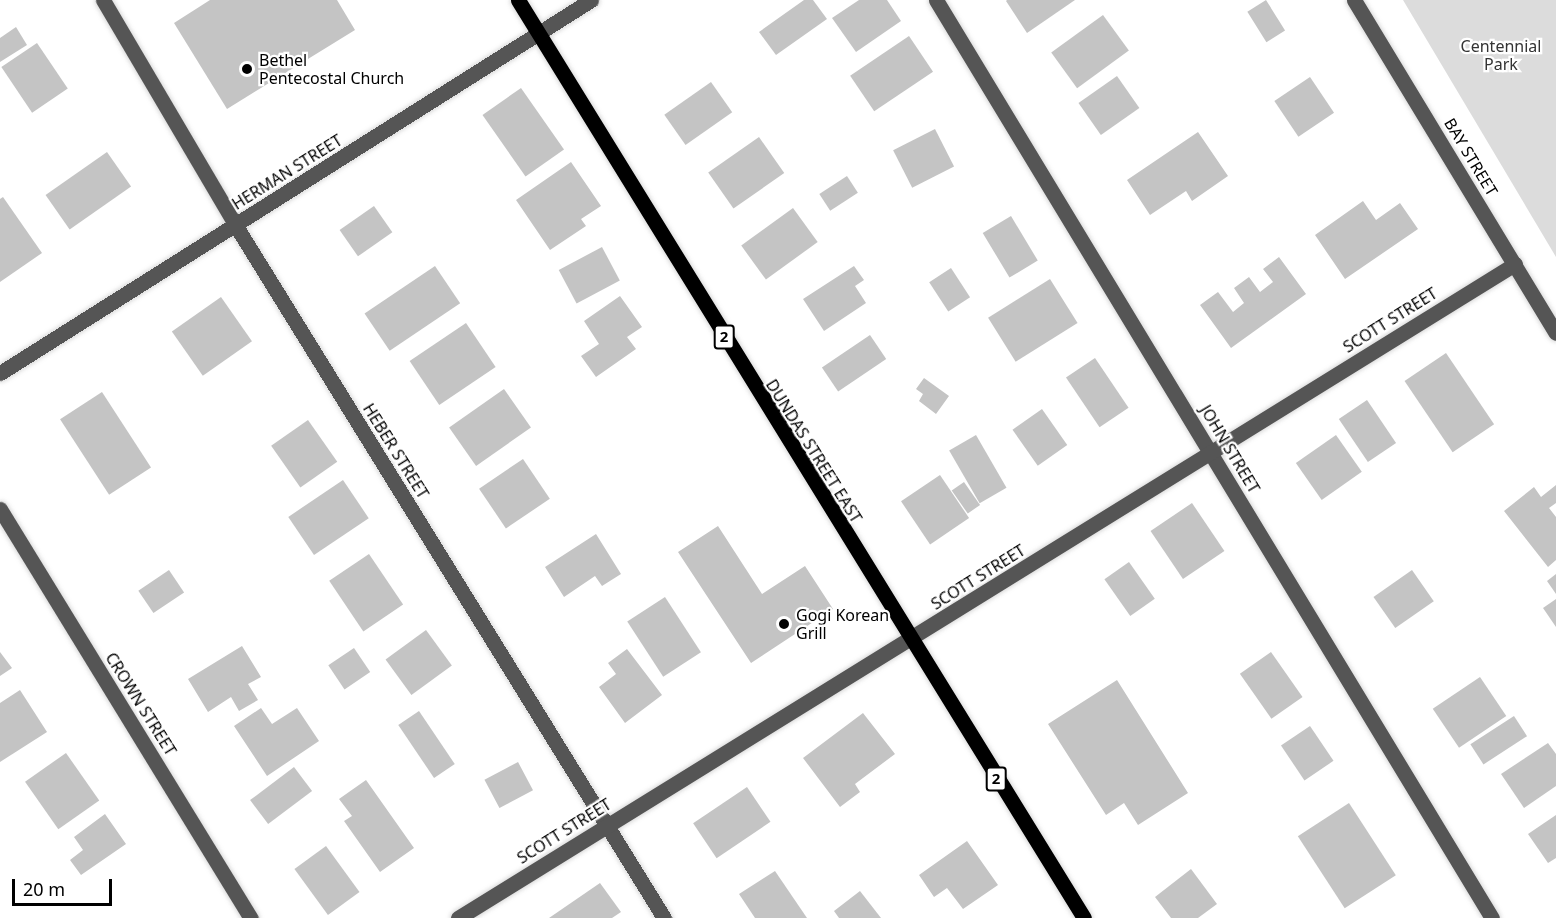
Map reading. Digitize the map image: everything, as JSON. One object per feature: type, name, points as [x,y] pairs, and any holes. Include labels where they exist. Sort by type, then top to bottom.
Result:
[{"type":"main road","name":"DUNDAS STREET EAST","points":[[518,0],[910,640],[1084,918]]},
{"type":"street","name":"HEBER STREET","points":[[103,0],[236,226],[664,918]]},
{"type":"street","name":"HERMAN STREET","points":[[0,373],[591,0]]},
{"type":"street","name":"JOHN STREET","points":[[936,0],[1492,918]]},
{"type":"street","name":"BAY STREET","points":[[1354,0],[1556,333]]},
{"type":"street","name":"SCOTT STREET","points":[[458,918],[1515,264]]},
{"type":"street","name":"CROWN STREET","points":[[0,509],[251,918]]},
{"type":"green space","name":"Centennial Park","points":[[1403,0],[1556,0],[1556,257]]},
{"type":"building","name":"Bethel Pentecostal Church","points":[[210,0],[337,0],[355,30],[227,109],[174,23]]},
{"type":"building","points":[[804,0],[813,0],[827,19],[776,55],[759,32]]},
{"type":"building","points":[[859,0],[887,0],[901,21],[856,52],[832,18]]},
{"type":"building","points":[[1007,0],[1075,0],[1027,33],[1006,1]]},
{"type":"building","points":[[1266,0],[1285,31],[1266,42],[1247,12]]},
{"type":"building","points":[[1103,15],[1129,51],[1077,88],[1051,53]]},
{"type":"building","points":[[16,27],[27,45],[0,62],[0,38]]},
{"type":"building","points":[[909,36],[933,72],[874,111],[850,76]]},
{"type":"building","points":[[37,43],[68,89],[32,113],[1,67]]},
{"type":"building","points":[[1117,76],[1139,108],[1101,135],[1078,103]]},
{"type":"building","points":[[1310,77],[1334,113],[1298,137],[1274,101]]},
{"type":"building","points":[[711,82],[732,112],[686,145],[664,115]]},
{"type":"building","points":[[521,88],[564,149],[526,176],[482,115]]},
{"type":"building","points":[[935,129],[954,166],[912,188],[893,150]]},
{"type":"building","points":[[1198,132],[1228,176],[1192,201],[1186,191],[1150,215],[1127,180]]},
{"type":"building","points":[[759,137],[784,173],[733,209],[708,173]]},
{"type":"building","points":[[107,152],[131,186],[70,229],[46,195]]},
{"type":"building","points":[[571,162],[601,206],[581,219],[586,226],[550,250],[516,200]]},
{"type":"building","points":[[847,176],[858,193],[830,211],[819,194]]},
{"type":"building","points":[[3,197],[42,253],[0,282],[0,199]]},
{"type":"building","points":[[1363,201],[1376,220],[1400,203],[1418,229],[1345,279],[1315,235]]},
{"type":"building","points":[[374,206],[392,232],[358,256],[340,230]]},
{"type":"building","points":[[793,208],[818,242],[766,280],[741,246]]},
{"type":"building","points":[[1011,216],[1038,261],[1009,278],[983,233]]},
{"type":"building","points":[[602,247],[620,281],[577,304],[559,270]]},
{"type":"building","points":[[1279,257],[1306,294],[1231,348],[1200,305],[1218,292],[1233,312],[1244,303],[1234,288],[1249,277],[1260,292],[1273,282],[1263,269]]},
{"type":"building","points":[[435,266],[460,303],[390,351],[365,314]]},
{"type":"building","points":[[854,266],[864,280],[855,286],[866,303],[824,331],[803,299]]},
{"type":"building","points":[[951,268],[970,297],[948,312],[929,282]]},
{"type":"building","points":[[1050,279],[1078,323],[1016,362],[988,318]]},
{"type":"building","points":[[620,296],[642,327],[627,337],[636,349],[596,377],[581,356],[599,344],[584,321]]},
{"type":"building","points":[[221,297],[252,341],[203,376],[172,331]]},
{"type":"building","points":[[466,323],[496,367],[439,405],[410,361]]},
{"type":"building","points":[[870,335],[886,359],[838,391],[822,367]]},
{"type":"building","points":[[1446,353],[1494,424],[1453,452],[1405,381]]},
{"type":"building","points":[[1095,358],[1129,408],[1100,427],[1066,378]]},
{"type":"building","points":[[924,378],[949,396],[936,414],[919,401],[923,394],[916,389]]},
{"type":"building","points":[[504,389],[531,428],[476,466],[449,427]]},
{"type":"building","points":[[102,392],[151,467],[109,495],[60,419]]},
{"type":"building","points":[[1367,400],[1396,443],[1368,462],[1339,419]]},
{"type":"building","points":[[1042,409],[1067,445],[1038,466],[1013,430]]},
{"type":"building","points":[[308,420],[337,462],[300,488],[271,446]]},
{"type":"building","points":[[976,435],[1006,488],[980,503],[949,450]]},
{"type":"building","points":[[1336,435],[1362,472],[1322,500],[1296,463]]},
{"type":"building","points":[[523,459],[550,499],[506,528],[479,489]]},
{"type":"building","points":[[940,475],[969,518],[930,544],[901,501]]},
{"type":"building","points":[[343,480],[369,518],[314,555],[288,517]]},
{"type":"building","points":[[964,482],[980,505],[968,514],[952,491]]},
{"type":"building","points":[[1556,485],[1556,503],[1549,508],[1556,517],[1556,560],[1548,567],[1504,511],[1534,487],[1541,497]]},
{"type":"building","points":[[1192,503],[1224,551],[1183,579],[1151,531]]},
{"type":"building","points":[[718,526],[762,594],[805,566],[833,609],[751,663],[678,552]]},
{"type":"building","points":[[596,534],[621,574],[602,586],[595,576],[564,597],[545,567]]},
{"type":"building","points":[[369,554],[403,605],[363,631],[329,581]]},
{"type":"building","points":[[1129,562],[1155,599],[1130,616],[1104,579]]},
{"type":"building","points":[[169,570],[184,592],[153,613],[138,591]]},
{"type":"building","points":[[1412,570],[1434,601],[1395,628],[1373,597]]},
{"type":"building","points":[[1556,574],[1556,594],[1547,581]]},
{"type":"building","points":[[665,597],[701,652],[663,677],[627,622]]},
{"type":"building","points":[[1556,599],[1556,627],[1543,608]]},
{"type":"building","points":[[426,630],[452,666],[411,695],[386,659]]},
{"type":"building","points":[[242,646],[261,677],[248,684],[258,700],[239,711],[231,697],[208,712],[188,679]]},
{"type":"building","points":[[354,648],[370,672],[345,689],[328,665]]},
{"type":"building","points":[[627,649],[662,695],[625,723],[599,687],[616,674],[608,663]]},
{"type":"building","points":[[0,652],[12,668],[0,676]]},
{"type":"building","points":[[1271,652],[1303,697],[1271,719],[1240,674]]},
{"type":"building","points":[[1480,677],[1506,716],[1459,748],[1433,709]]},
{"type":"building","points":[[1117,680],[1188,793],[1138,825],[1124,803],[1106,815],[1048,724]]},
{"type":"building","points":[[20,690],[47,732],[0,762],[0,703]]},
{"type":"building","points":[[261,708],[272,724],[297,708],[319,741],[267,776],[234,726]]},
{"type":"building","points":[[419,711],[455,764],[434,778],[398,725]]},
{"type":"building","points":[[863,713],[895,754],[855,784],[860,792],[840,807],[803,758]]},
{"type":"building","points":[[1514,716],[1527,736],[1483,764],[1470,744]]},
{"type":"building","points":[[1310,726],[1333,761],[1304,780],[1281,746]]},
{"type":"building","points":[[1548,743],[1556,754],[1556,786],[1524,808],[1501,774]]},
{"type":"building","points":[[66,753],[99,801],[58,829],[25,782]]},
{"type":"building","points":[[518,762],[533,790],[499,808],[484,780]]},
{"type":"building","points":[[294,767],[312,791],[268,824],[250,800]]},
{"type":"building","points":[[366,780],[414,848],[380,872],[344,821],[352,816],[339,799]]},
{"type":"building","points":[[747,787],[770,822],[717,858],[693,823]]},
{"type":"building","points":[[1349,803],[1396,875],[1345,908],[1298,836]]},
{"type":"building","points":[[105,814],[126,844],[81,875],[70,860],[83,850],[74,837]]},
{"type":"building","points":[[1556,815],[1556,858],[1548,863],[1528,834]]},
{"type":"building","points":[[967,841],[998,885],[963,909],[947,888],[934,897],[919,875]]},
{"type":"building","points":[[326,846],[360,892],[328,915],[294,869]]},
{"type":"building","points":[[1191,869],[1217,904],[1198,918],[1171,918],[1155,897]]},
{"type":"building","points":[[775,871],[807,918],[755,918],[739,894]]},
{"type":"building","points":[[600,883],[621,912],[612,918],[549,918]]},
{"type":"building","points":[[860,891],[881,918],[839,918],[834,911]]},
{"type":"place","name":"Bethel Pentecostal Church","points":[[247,69]]},
{"type":"place","name":"Gogi Korean Grill","points":[[784,624]]}]
